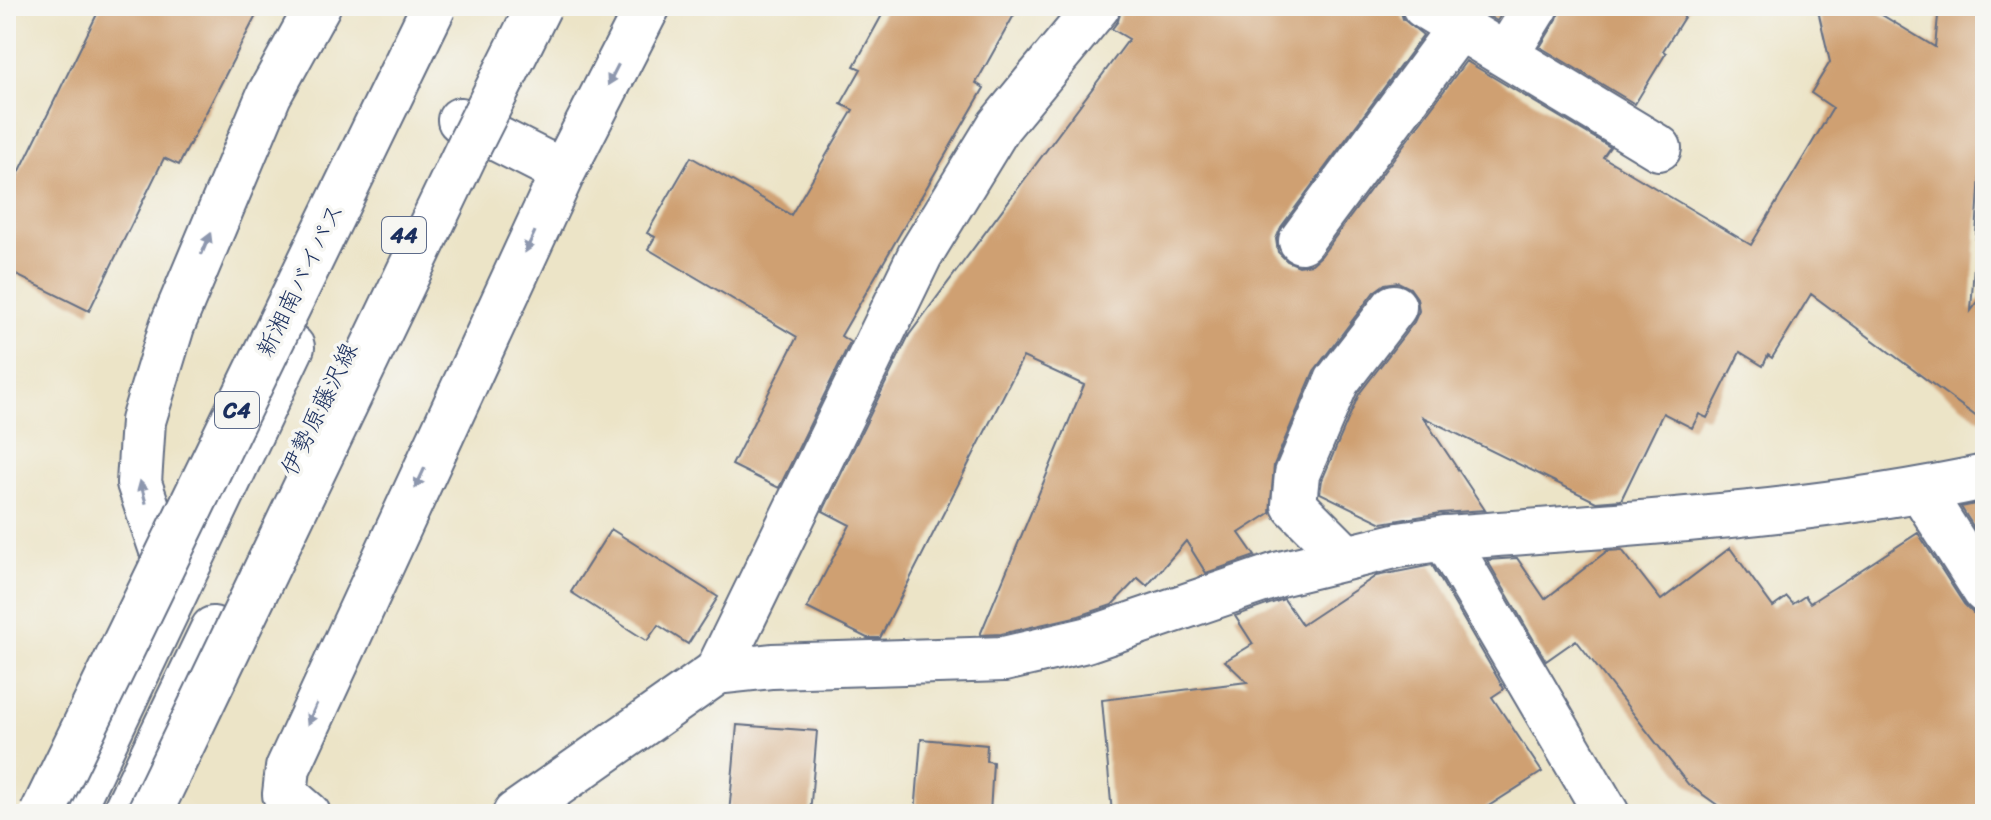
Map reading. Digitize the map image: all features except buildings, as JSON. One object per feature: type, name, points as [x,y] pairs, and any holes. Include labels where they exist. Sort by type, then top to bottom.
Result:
[{"type":"main road","points":[[177,592],[139,483],[143,421],[172,326],[263,110],[318,6]]},
{"type":"main road","name":"新湘南バイパス","points":[[42,814],[434,6]]},
{"type":"main road","name":"伊勢原藤沢線","points":[[70,814],[456,6]]},
{"type":"main road","name":"伊勢原藤沢線","points":[[124,814],[517,6]]},
{"type":"main road","points":[[149,814],[539,6]]},
{"type":"main road","points":[[308,814],[285,794],[288,768],[386,549],[563,172],[648,6]]},
{"type":"main road","points":[[717,672],[920,255],[999,126],[1098,6]]},
{"type":"main road","points":[[1506,55],[1536,6]]},
{"type":"main road","points":[[1301,241],[1442,17],[1659,148]]},
{"type":"main road","points":[[460,120],[563,172]]},
{"type":"main road","points":[[1346,557],[1294,505],[1297,474],[1337,381],[1394,307]]},
{"type":"main road","points":[[515,814],[717,672],[772,666],[1004,659],[1086,640],[1280,574],[1399,545],[1445,538],[1770,512],[1921,491],[1985,477]]},
{"type":"main road","points":[[1921,491],[1985,591]]},
{"type":"main road","points":[[1445,538],[1607,814]]}]
